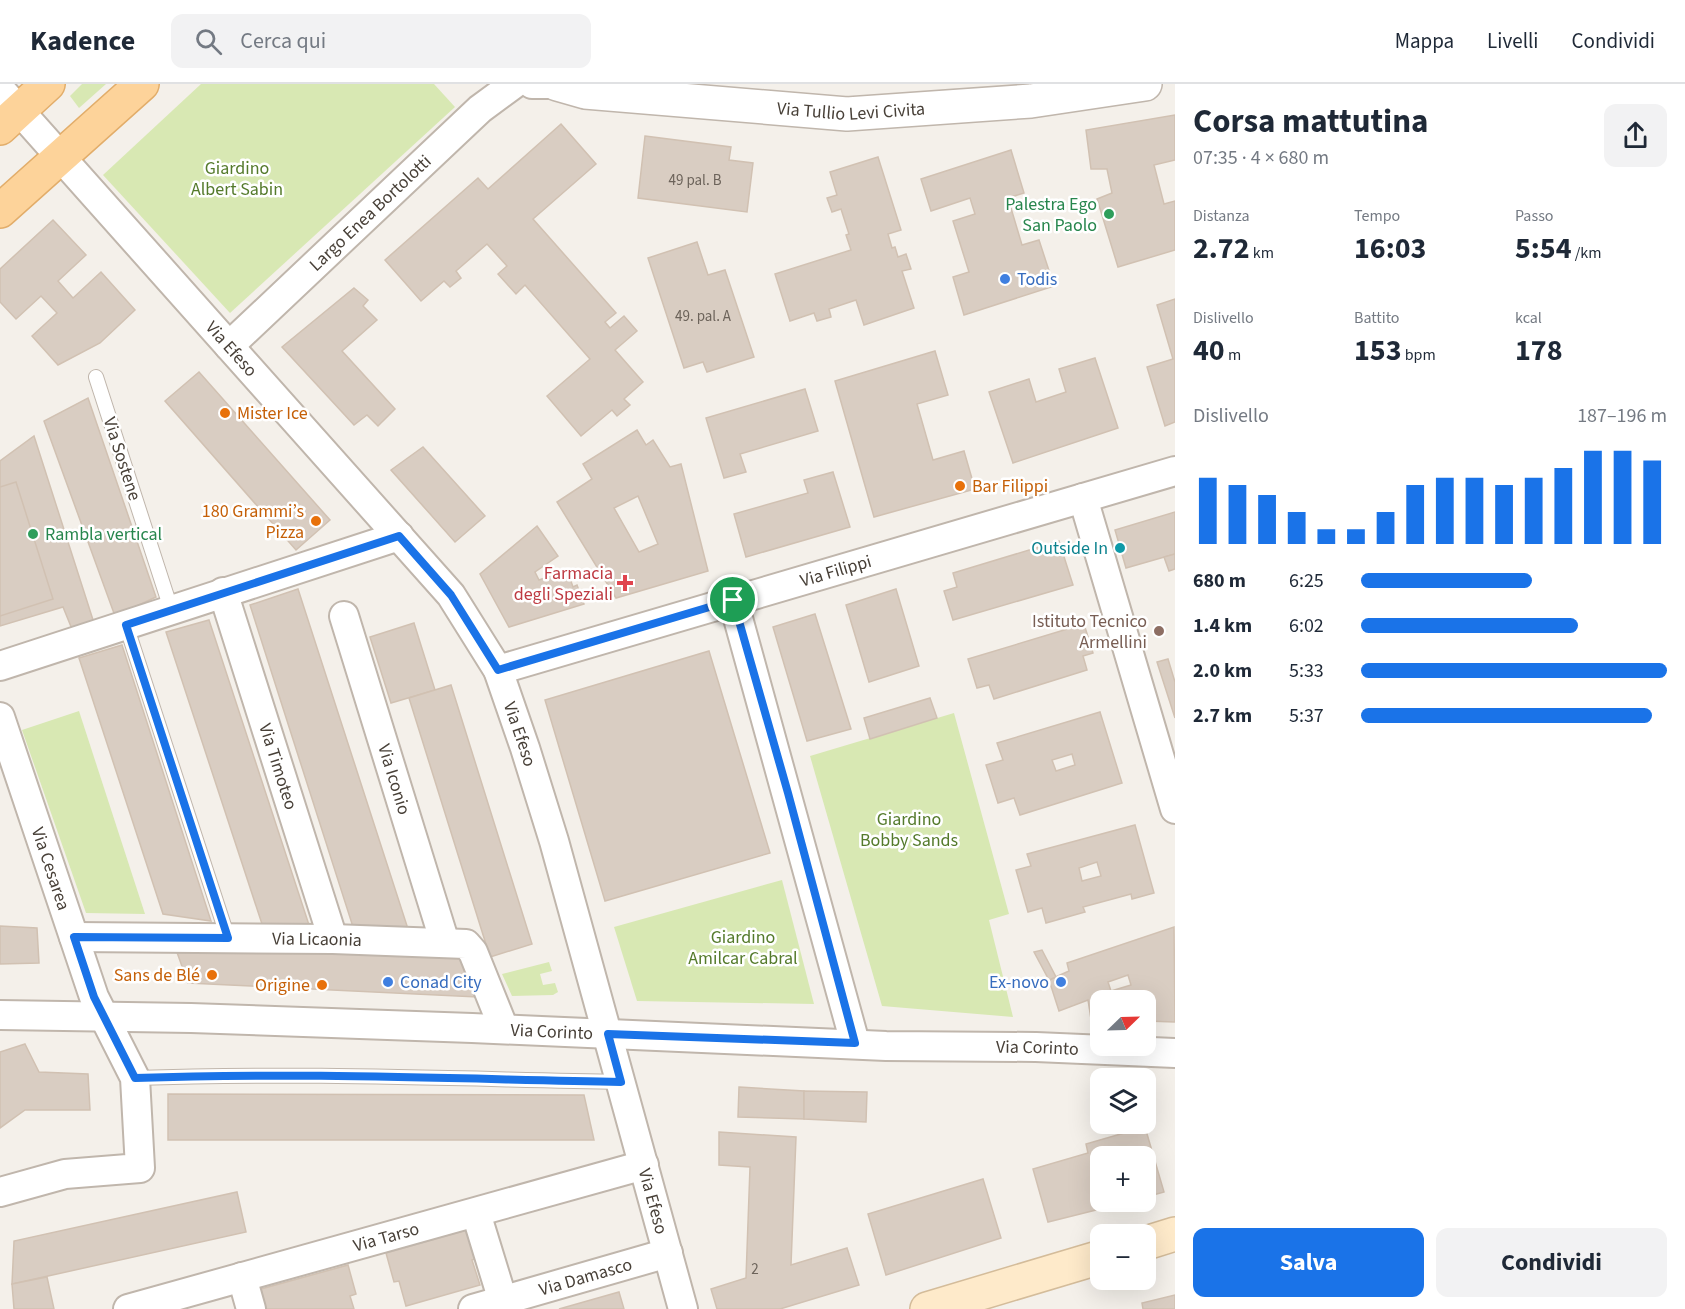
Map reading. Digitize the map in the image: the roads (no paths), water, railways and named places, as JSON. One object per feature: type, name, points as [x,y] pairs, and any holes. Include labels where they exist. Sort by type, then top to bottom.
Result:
[{"type":"main road","points":[[6,109],[48,84]]},
{"type":"main road","points":[[0,211],[142,84]]},
{"type":"main road","points":[[1156,1240],[1175,1234]]},
{"type":"main road","points":[[927,1309],[1090,1260]]},
{"type":"street","name":"Largo Enea Bortolotti","points":[[229,346],[480,109],[514,84]]},
{"type":"street","points":[[532,84],[551,84]]},
{"type":"street","name":"Via Tullio Levi Civita","points":[[557,84],[585,92],[847,114],[1031,101],[1145,84]]},
{"type":"street","name":"Via Efeso","points":[[6,109],[60,158],[451,595],[498,670],[522,738],[550,831],[683,1309]]},
{"type":"street","name":"Via Filippi","points":[[498,670],[1175,471]]},
{"type":"street","points":[[1083,498],[1175,809]]},
{"type":"street","points":[[0,666],[399,536]]},
{"type":"street","name":"Via Timoteo","points":[[223,592],[333,939]]},
{"type":"street","points":[[733,600],[855,1043]]},
{"type":"street","name":"Via Iconio","points":[[344,616],[445,943]]},
{"type":"street","name":"Via Cesarea","points":[[0,717],[94,997],[135,1078]]},
{"type":"street","name":"Via Licaonia","points":[[74,937],[333,939],[466,944],[473,952],[504,1029]]},
{"type":"street","name":"Via Corinto","points":[[0,1015],[191,1018],[886,1046],[1036,1047],[1175,1053]]},
{"type":"street","points":[[0,1192],[65,1174],[140,1168],[135,1078]]},
{"type":"street","name":"Via Tarso","points":[[128,1309],[644,1165]]},
{"type":"street","points":[[476,1213],[503,1301]]},
{"type":"street","name":"Via Damasco","points":[[473,1309],[668,1253]]},
{"type":"street","points":[[242,1277],[251,1309]]},
{"type":"lane","name":"Via Sostene","points":[[96,378],[171,609]]},
{"type":"lane","points":[[126,625],[228,938]]},
{"type":"lane","points":[[135,1078],[188,1076],[471,1077],[621,1082]]},
{"type":"place","name":"Palestra Ego San Paolo","points":[[1109,214]]},
{"type":"place","name":"Todis","points":[[1005,279]]},
{"type":"place","name":"Mister Ice","points":[[225,413]]},
{"type":"place","name":"Bar Filippi","points":[[960,486]]},
{"type":"place","name":"180 Grammi’s Pizza","points":[[316,521]]},
{"type":"place","name":"Rambla vertical","points":[[33,534]]},
{"type":"place","name":"Outside In","points":[[1120,548]]},
{"type":"place","name":"Farmacia degli Speziali","points":[[625,583]]},
{"type":"place","name":"Istituto Tecnico Armellini","points":[[1159,631]]},
{"type":"place","name":"Sans de Blé","points":[[212,975]]},
{"type":"place","name":"Conad City","points":[[388,982]]},
{"type":"place","name":"Ex-novo","points":[[1061,982]]},
{"type":"place","name":"Origine","points":[[322,985]]},
{"type":"park label","name":"Giardino Albert Sabin","points":[[237,178]]},
{"type":"park label","name":"Giardino Bobby Sands","points":[[909,829]]},
{"type":"park label","name":"Giardino Amilcar Cabral","points":[[743,947]]}]
